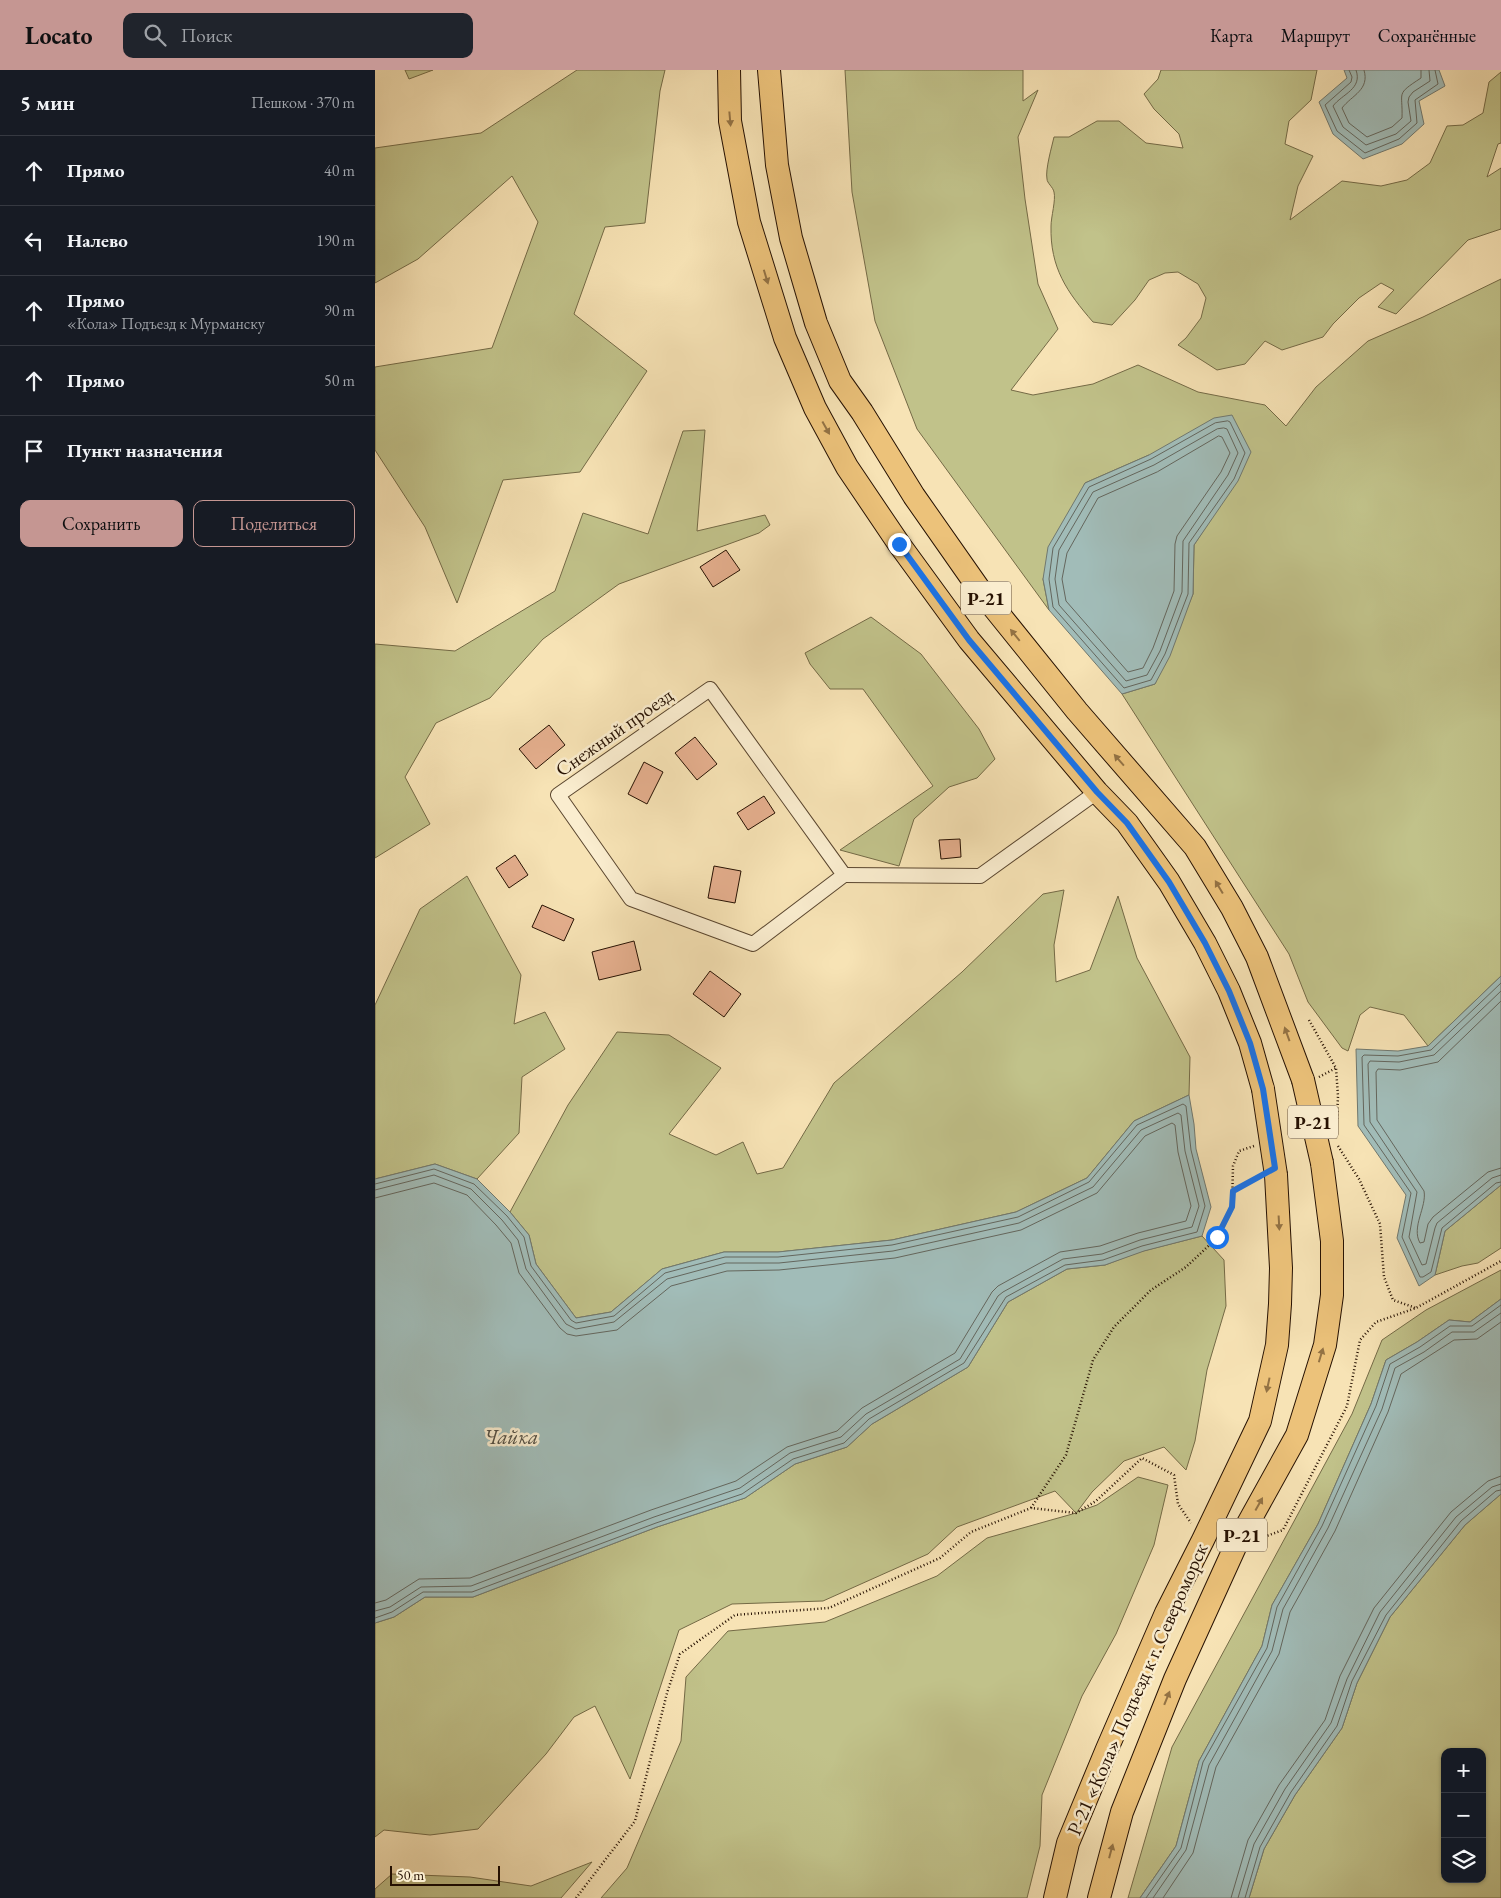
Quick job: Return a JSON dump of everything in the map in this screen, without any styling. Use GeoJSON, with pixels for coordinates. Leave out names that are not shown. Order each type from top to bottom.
{"type":"FeatureCollection","features":[{"type":"Feature","properties":{"kind":"main road","name":"Р-21"},"geometry":{"type":"LineString","coordinates":[[729,70],[730,121],[749,222],[785,338],[815,408],[847,467],[899,544],[969,640],[1097,792]]}},
{"type":"Feature","properties":{"kind":"main road","name":"Р-21 «Кола» Подъезд к г. Североморск"},"geometry":{"type":"LineString","coordinates":[[769,70],[777,164],[791,238],[816,323],[840,381],[914,496],[981,593],[1077,711],[1195,847],[1232,908],[1257,957],[1303,1080],[1322,1163],[1332,1250],[1332,1294],[1325,1345],[1297,1435],[1235,1547],[1175,1679],[1122,1812],[1099,1898]]}},
{"type":"Feature","properties":{"kind":"main road","name":"Р-21 «Кола» Подъезд к г. Североморск"},"geometry":{"type":"LineString","coordinates":[[1055,1898],[1068,1843],[1107,1749],[1167,1613],[1260,1421],[1277,1345],[1281,1268],[1276,1172],[1263,1089],[1250,1043],[1229,991],[1205,943],[1169,882],[1127,823],[1097,792]]}},
{"type":"Feature","properties":{"kind":"street","name":"Снежный проезд"},"geometry":{"type":"LineString","coordinates":[[711,689],[844,875],[753,944],[631,899],[558,795],[711,689]]}},
{"type":"Feature","properties":{"kind":"street"},"geometry":{"type":"LineString","coordinates":[[844,875],[980,876],[1097,792]]}},
{"type":"Feature","properties":{"kind":"path"},"geometry":{"type":"LineString","coordinates":[[1309,1020],[1336,1068],[1338,1096],[1336,1143]]}},
{"type":"Feature","properties":{"kind":"path"},"geometry":{"type":"LineString","coordinates":[[1330,1140],[1336,1143],[1359,1179],[1380,1224],[1384,1277],[1393,1300],[1416,1308]]}},
{"type":"Feature","properties":{"kind":"path"},"geometry":{"type":"LineString","coordinates":[[1031,1508],[1066,1455],[1093,1360],[1114,1327],[1151,1290],[1186,1266],[1217,1237],[1232,1207],[1233,1166],[1239,1151],[1257,1145]]}},
{"type":"Feature","properties":{"kind":"path"},"geometry":{"type":"LineString","coordinates":[[1233,1191],[1276,1172]]}},
{"type":"Feature","properties":{"kind":"path"},"geometry":{"type":"LineString","coordinates":[[1235,1547],[1283,1530],[1347,1406],[1360,1340],[1376,1322],[1416,1308],[1501,1261]]}},
{"type":"Feature","properties":{"kind":"path"},"geometry":{"type":"LineString","coordinates":[[575,1898],[635,1821],[667,1693],[680,1654],[735,1615],[829,1608],[940,1558],[971,1532],[1031,1508],[1076,1513],[1096,1501],[1142,1458],[1173,1475],[1178,1504],[1203,1540]]}},
{"type":"Feature","properties":{"kind":"green space"},"geometry":{"type":"Polygon","coordinates":[[[405,70],[433,70],[409,79],[405,70]]]}},
{"type":"Feature","properties":{"kind":"green space"},"geometry":{"type":"Polygon","coordinates":[[[577,70],[665,70],[660,91],[645,223],[605,227],[574,314],[647,371],[580,472],[503,480],[457,603],[425,527],[375,450],[375,367],[492,348],[538,222],[512,176],[418,259],[375,283],[375,148],[481,133],[577,70]]]}},
{"type":"Feature","properties":{"kind":"green space"},"geometry":{"type":"Polygon","coordinates":[[[845,70],[1023,70],[1023,101],[1038,90],[1018,137],[1038,284],[1058,329],[1011,390],[1033,395],[1093,384],[1138,365],[1198,392],[1265,405],[1286,426],[1316,387],[1368,341],[1501,279],[1501,976],[1428,1046],[1404,1015],[1370,1007],[1360,1015],[1348,1051],[1342,1048],[1308,1002],[1289,954],[1122,694],[1155,684],[1193,594],[1194,545],[1211,519],[1149,455],[1085,483],[1043,579],[1049,610],[917,429],[875,321],[852,192],[845,70]]]}},
{"type":"Feature","properties":{"kind":"green space"},"geometry":{"type":"Polygon","coordinates":[[[1161,70],[1317,70],[1311,100],[1289,121],[1285,144],[1313,156],[1298,186],[1290,220],[1342,181],[1381,186],[1407,180],[1430,163],[1447,126],[1463,125],[1483,113],[1489,82],[1501,72],[1501,143],[1498,144],[1487,177],[1501,168],[1501,229],[1468,240],[1396,314],[1378,307],[1394,290],[1381,283],[1359,298],[1323,337],[1282,350],[1265,341],[1245,364],[1217,370],[1178,345],[1186,338],[1201,318],[1206,298],[1198,284],[1178,272],[1165,273],[1149,280],[1135,300],[1112,325],[1093,322],[1068,290],[1053,254],[1051,226],[1054,195],[1047,181],[1047,175],[1054,137],[1069,137],[1097,121],[1119,121],[1146,143],[1183,148],[1179,134],[1154,109],[1144,94],[1158,79],[1161,70]]]}},
{"type":"Feature","properties":{"kind":"green space"},"geometry":{"type":"Polygon","coordinates":[[[705,430],[697,531],[765,515],[770,525],[759,533],[619,584],[543,639],[490,698],[436,723],[405,777],[430,824],[375,858],[375,644],[455,651],[555,591],[583,513],[648,534],[683,431],[705,430]]]}},
{"type":"Feature","properties":{"kind":"green space"},"geometry":{"type":"Polygon","coordinates":[[[871,617],[921,654],[979,729],[995,759],[977,778],[949,787],[914,819],[899,866],[840,850],[933,786],[863,689],[830,689],[810,664],[805,653],[871,617]]]}},
{"type":"Feature","properties":{"kind":"green space"},"geometry":{"type":"Polygon","coordinates":[[[467,876],[521,975],[514,1024],[545,1012],[565,1049],[522,1077],[519,1133],[477,1179],[435,1164],[375,1179],[375,1005],[420,909],[467,876]]]}},
{"type":"Feature","properties":{"kind":"green space"},"geometry":{"type":"Polygon","coordinates":[[[1064,890],[1054,945],[1056,982],[1090,970],[1118,896],[1137,958],[1190,1057],[1189,1095],[1134,1121],[1087,1178],[1016,1212],[892,1240],[778,1252],[724,1252],[662,1269],[611,1312],[576,1318],[536,1264],[529,1235],[510,1212],[568,1105],[617,1032],[669,1035],[721,1068],[669,1134],[716,1155],[743,1142],[757,1174],[783,1168],[834,1083],[962,972],[1043,894],[1064,890]]]}},
{"type":"Feature","properties":{"kind":"green space"},"geometry":{"type":"Polygon","coordinates":[[[1501,1185],[1501,1248],[1478,1263],[1435,1275],[1445,1231],[1501,1185]]]}},
{"type":"Feature","properties":{"kind":"green space"},"geometry":{"type":"Polygon","coordinates":[[[1202,1236],[1224,1260],[1226,1306],[1207,1370],[1195,1441],[1186,1470],[1164,1447],[1124,1461],[1092,1492],[1077,1512],[1097,1505],[1138,1477],[1168,1485],[1154,1545],[1116,1634],[1082,1696],[1042,1795],[1040,1846],[1027,1898],[601,1898],[627,1868],[681,1741],[686,1677],[728,1631],[825,1622],[937,1576],[987,1538],[1076,1513],[1055,1491],[957,1527],[928,1554],[823,1601],[732,1604],[679,1630],[630,1779],[595,1706],[574,1717],[546,1754],[478,1829],[430,1835],[384,1830],[375,1837],[375,1623],[394,1617],[425,1597],[473,1597],[657,1527],[745,1498],[795,1464],[847,1447],[872,1424],[968,1367],[1008,1302],[1067,1269],[1105,1265],[1139,1252],[1202,1236]]]}},
{"type":"Feature","properties":{"kind":"green space"},"geometry":{"type":"Polygon","coordinates":[[[1501,1270],[1501,1299],[1470,1322],[1449,1320],[1386,1360],[1371,1404],[1318,1524],[1272,1605],[1262,1646],[1199,1761],[1176,1846],[1140,1898],[1128,1898],[1172,1747],[1352,1414],[1382,1340],[1426,1310],[1501,1270]]]}},
{"type":"Feature","properties":{"kind":"green space"},"geometry":{"type":"Polygon","coordinates":[[[1501,1494],[1501,1898],[1249,1898],[1264,1849],[1295,1795],[1342,1728],[1357,1683],[1390,1617],[1465,1525],[1501,1494]]]}},
{"type":"Feature","properties":{"kind":"green space"},"geometry":{"type":"Polygon","coordinates":[[[592,1862],[561,1898],[375,1898],[375,1889],[392,1874],[470,1877],[531,1886],[592,1862]]]}},
{"type":"Feature","properties":{"kind":"water"},"geometry":{"type":"Polygon","coordinates":[[[1344,70],[1439,70],[1445,86],[1419,101],[1424,124],[1402,144],[1363,159],[1333,134],[1319,102],[1347,78],[1344,70]]]}},
{"type":"Feature","properties":{"kind":"water"},"geometry":{"type":"Polygon","coordinates":[[[1232,415],[1251,452],[1238,481],[1194,545],[1193,594],[1170,656],[1155,684],[1122,694],[1049,610],[1043,579],[1048,547],[1085,483],[1149,455],[1214,418],[1232,415]]]}},
{"type":"Feature","properties":{"kind":"water"},"geometry":{"type":"Polygon","coordinates":[[[1501,976],[1501,1185],[1445,1231],[1435,1275],[1419,1286],[1397,1238],[1406,1195],[1358,1126],[1356,1049],[1398,1051],[1428,1046],[1501,976]]]}},
{"type":"Feature","properties":{"kind":"water","name":"Чайка"},"geometry":{"type":"Polygon","coordinates":[[[1189,1095],[1196,1149],[1211,1207],[1202,1236],[1144,1251],[1105,1265],[1067,1269],[1008,1302],[968,1367],[872,1424],[847,1447],[795,1464],[745,1498],[657,1527],[473,1597],[425,1597],[394,1617],[375,1623],[375,1179],[435,1164],[477,1179],[510,1212],[529,1235],[536,1264],[576,1318],[611,1312],[662,1269],[724,1252],[778,1252],[892,1240],[1016,1212],[1087,1178],[1134,1121],[1189,1095]]]}},
{"type":"Feature","properties":{"kind":"water"},"geometry":{"type":"Polygon","coordinates":[[[1501,1299],[1501,1494],[1465,1525],[1390,1617],[1357,1683],[1342,1728],[1295,1795],[1264,1849],[1249,1898],[1140,1898],[1176,1846],[1199,1761],[1262,1646],[1272,1605],[1318,1524],[1371,1404],[1386,1360],[1449,1320],[1470,1322],[1501,1299]]]}},
{"type":"Feature","properties":{"kind":"building"},"geometry":{"type":"Polygon","coordinates":[[[726,550],[740,570],[713,587],[700,567],[726,550]]]}},
{"type":"Feature","properties":{"kind":"building"},"geometry":{"type":"Polygon","coordinates":[[[549,725],[565,745],[536,769],[519,749],[549,725]]]}},
{"type":"Feature","properties":{"kind":"building"},"geometry":{"type":"Polygon","coordinates":[[[695,737],[717,764],[697,780],[675,753],[695,737]]]}},
{"type":"Feature","properties":{"kind":"building"},"geometry":{"type":"Polygon","coordinates":[[[644,762],[663,772],[647,804],[628,794],[644,762]]]}},
{"type":"Feature","properties":{"kind":"building"},"geometry":{"type":"Polygon","coordinates":[[[764,796],[775,813],[748,830],[737,813],[764,796]]]}},
{"type":"Feature","properties":{"kind":"building"},"geometry":{"type":"Polygon","coordinates":[[[960,839],[961,857],[941,859],[939,840],[960,839]]]}},
{"type":"Feature","properties":{"kind":"building"},"geometry":{"type":"Polygon","coordinates":[[[515,855],[528,875],[509,888],[496,868],[515,855]]]}},
{"type":"Feature","properties":{"kind":"building"},"geometry":{"type":"Polygon","coordinates":[[[714,866],[741,871],[735,903],[708,898],[714,866]]]}},
{"type":"Feature","properties":{"kind":"building"},"geometry":{"type":"Polygon","coordinates":[[[542,905],[574,919],[564,941],[532,927],[542,905]]]}},
{"type":"Feature","properties":{"kind":"building"},"geometry":{"type":"Polygon","coordinates":[[[634,941],[641,970],[599,980],[592,952],[634,941]]]}},
{"type":"Feature","properties":{"kind":"building"},"geometry":{"type":"Polygon","coordinates":[[[710,971],[741,994],[724,1017],[693,994],[710,971]]]}},
{"type":"Feature","properties":{"kind":"route"},"geometry":{"type":"LineString","coordinates":[[899,544],[969,640],[1097,792],[1127,823],[1169,882],[1205,943],[1229,991],[1250,1043],[1263,1089],[1275,1168],[1233,1191],[1232,1207],[1217,1237]]}}]}
